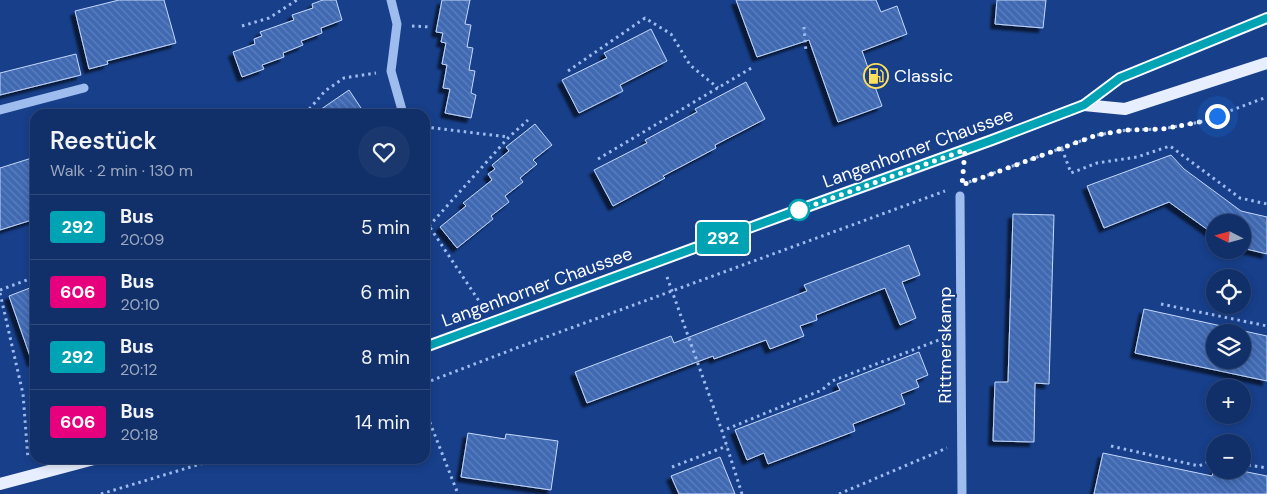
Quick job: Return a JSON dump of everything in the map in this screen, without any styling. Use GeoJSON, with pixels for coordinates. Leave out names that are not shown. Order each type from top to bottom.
{"type":"FeatureCollection","features":[{"type":"Feature","properties":{"kind":"main road","name":"Langenhorner Chaussee"},"geometry":{"type":"LineString","coordinates":[[430,345],[1084,105],[1120,78],[1267,18]]}},
{"type":"Feature","properties":{"kind":"main road","name":"Langenhorner Chaussee"},"geometry":{"type":"LineString","coordinates":[[1084,105],[1125,109],[1267,63]]}},
{"type":"Feature","properties":{"kind":"main road"},"geometry":{"type":"LineString","coordinates":[[0,484],[76,464]]}},
{"type":"Feature","properties":{"kind":"street"},"geometry":{"type":"LineString","coordinates":[[391,0],[397,24],[391,71],[402,109]]}},
{"type":"Feature","properties":{"kind":"street"},"geometry":{"type":"LineString","coordinates":[[0,110],[84,88]]}},
{"type":"Feature","properties":{"kind":"street","name":"Rittmerskamp"},"geometry":{"type":"LineString","coordinates":[[960,196],[962,494]]}},
{"type":"Feature","properties":{"kind":"path"},"geometry":{"type":"LineString","coordinates":[[242,26],[269,18],[297,0]]}},
{"type":"Feature","properties":{"kind":"path"},"geometry":{"type":"LineString","coordinates":[[568,71],[645,18],[671,34],[690,65],[718,88]]}},
{"type":"Feature","properties":{"kind":"path"},"geometry":{"type":"LineString","coordinates":[[804,27],[806,52]]}},
{"type":"Feature","properties":{"kind":"path"},"geometry":{"type":"LineString","coordinates":[[598,159],[753,67]]}},
{"type":"Feature","properties":{"kind":"path"},"geometry":{"type":"LineString","coordinates":[[309,109],[325,91],[344,78],[391,71]]}},
{"type":"Feature","properties":{"kind":"path"},"geometry":{"type":"LineString","coordinates":[[430,381],[1097,135],[1127,130],[1162,129],[1200,122],[1267,97]]}},
{"type":"Feature","properties":{"kind":"path"},"geometry":{"type":"LineString","coordinates":[[430,225],[509,137],[528,120]]}},
{"type":"Feature","properties":{"kind":"path"},"geometry":{"type":"LineString","coordinates":[[430,128],[509,137]]}},
{"type":"Feature","properties":{"kind":"path"},"geometry":{"type":"LineString","coordinates":[[1062,149],[1071,173],[1097,163],[1137,157],[1170,146],[1240,198],[1267,204]]}},
{"type":"Feature","properties":{"kind":"path"},"geometry":{"type":"LineString","coordinates":[[960,196],[962,185]]}},
{"type":"Feature","properties":{"kind":"path"},"geometry":{"type":"LineString","coordinates":[[430,228],[493,322]]}},
{"type":"Feature","properties":{"kind":"path"},"geometry":{"type":"LineString","coordinates":[[661,260],[742,494]]}},
{"type":"Feature","properties":{"kind":"path"},"geometry":{"type":"LineString","coordinates":[[30,279],[0,292],[23,394],[30,477]]}},
{"type":"Feature","properties":{"kind":"path"},"geometry":{"type":"LineString","coordinates":[[1161,304],[1267,326]]}},
{"type":"Feature","properties":{"kind":"path"},"geometry":{"type":"LineString","coordinates":[[722,432],[822,390],[832,380],[961,332]]}},
{"type":"Feature","properties":{"kind":"path"},"geometry":{"type":"LineString","coordinates":[[430,423],[458,494]]}},
{"type":"Feature","properties":{"kind":"path"},"geometry":{"type":"LineString","coordinates":[[839,494],[962,442]]}},
{"type":"Feature","properties":{"kind":"path"},"geometry":{"type":"LineString","coordinates":[[672,468],[726,446]]}},
{"type":"Feature","properties":{"kind":"path"},"geometry":{"type":"LineString","coordinates":[[1111,446],[1199,466],[1206,463]]}},
{"type":"Feature","properties":{"kind":"path"},"geometry":{"type":"LineString","coordinates":[[101,494],[200,464]]}},
{"type":"Feature","properties":{"kind":"path"},"geometry":{"type":"LineString","coordinates":[[1251,465],[1267,468]]}},
{"type":"Feature","properties":{"kind":"building"},"geometry":{"type":"Polygon","coordinates":[[[119,0],[164,0],[176,43],[107,61],[108,64],[89,69],[75,11],[119,0]]]}},
{"type":"Feature","properties":{"kind":"building"},"geometry":{"type":"Polygon","coordinates":[[[323,0],[336,0],[342,20],[321,28],[322,33],[301,41],[303,45],[283,53],[284,57],[262,65],[264,69],[242,77],[233,52],[255,44],[254,39],[262,36],[260,32],[294,20],[292,15],[313,8],[312,4],[323,0]]]}},
{"type":"Feature","properties":{"kind":"building"},"geometry":{"type":"Polygon","coordinates":[[[442,0],[470,0],[465,24],[471,25],[467,47],[473,48],[469,70],[475,71],[471,93],[476,95],[471,118],[445,113],[450,89],[443,88],[447,65],[442,64],[446,43],[441,42],[443,33],[436,32],[442,0]]]}},
{"type":"Feature","properties":{"kind":"building"},"geometry":{"type":"Polygon","coordinates":[[[736,0],[876,0],[881,12],[897,6],[907,34],[862,51],[882,106],[838,122],[809,40],[757,57],[736,0]]]}},
{"type":"Feature","properties":{"kind":"building"},"geometry":{"type":"Polygon","coordinates":[[[997,0],[1046,0],[1043,28],[995,24],[997,0]]]}},
{"type":"Feature","properties":{"kind":"building"},"geometry":{"type":"Polygon","coordinates":[[[651,29],[667,61],[620,85],[623,91],[579,113],[562,80],[607,58],[604,53],[651,29]]]}},
{"type":"Feature","properties":{"kind":"building"},"geometry":{"type":"Polygon","coordinates":[[[76,54],[81,75],[0,95],[0,73],[76,54]]]}},
{"type":"Feature","properties":{"kind":"building"},"geometry":{"type":"Polygon","coordinates":[[[746,82],[765,119],[715,145],[716,148],[663,176],[665,178],[613,206],[594,170],[647,143],[645,140],[697,112],[695,109],[746,82]]]}},
{"type":"Feature","properties":{"kind":"building"},"geometry":{"type":"Polygon","coordinates":[[[349,90],[362,109],[321,109],[349,90]]]}},
{"type":"Feature","properties":{"kind":"building"},"geometry":{"type":"Polygon","coordinates":[[[535,124],[552,145],[533,160],[537,164],[520,178],[523,182],[505,196],[509,202],[491,216],[493,219],[457,248],[440,227],[466,206],[463,203],[492,180],[488,174],[495,169],[492,165],[509,151],[506,147],[535,124]]]}},
{"type":"Feature","properties":{"kind":"building"},"geometry":{"type":"Polygon","coordinates":[[[1171,155],[1184,169],[1241,211],[1267,217],[1267,254],[1251,250],[1251,214],[1206,214],[1206,229],[1169,202],[1104,228],[1087,186],[1171,155]]]}},
{"type":"Feature","properties":{"kind":"building"},"geometry":{"type":"Polygon","coordinates":[[[30,159],[30,221],[0,230],[0,168],[30,159]]]}},
{"type":"Feature","properties":{"kind":"building"},"geometry":{"type":"Polygon","coordinates":[[[1013,214],[1054,215],[1049,384],[1035,383],[1034,442],[993,441],[995,382],[1008,382],[1013,214]]]}},
{"type":"Feature","properties":{"kind":"building"},"geometry":{"type":"Polygon","coordinates":[[[909,245],[920,275],[902,282],[916,318],[900,325],[885,288],[816,315],[817,320],[800,326],[804,336],[770,349],[766,340],[714,359],[713,356],[587,403],[575,372],[671,336],[674,343],[807,291],[804,285],[909,245]]]}},
{"type":"Feature","properties":{"kind":"building"},"geometry":{"type":"Polygon","coordinates":[[[30,288],[30,356],[9,296],[30,288]]]}},
{"type":"Feature","properties":{"kind":"building"},"geometry":{"type":"Polygon","coordinates":[[[1144,309],[1212,324],[1206,324],[1206,368],[1135,353],[1144,309]]]}},
{"type":"Feature","properties":{"kind":"building"},"geometry":{"type":"Polygon","coordinates":[[[1251,332],[1267,336],[1267,381],[1210,369],[1251,369],[1251,332]]]}},
{"type":"Feature","properties":{"kind":"building"},"geometry":{"type":"Polygon","coordinates":[[[919,352],[928,375],[916,380],[919,387],[901,394],[905,404],[853,424],[855,431],[768,464],[764,453],[747,460],[735,430],[840,390],[837,384],[919,352]]]}},
{"type":"Feature","properties":{"kind":"building"},"geometry":{"type":"Polygon","coordinates":[[[468,433],[505,439],[506,434],[558,441],[551,490],[461,477],[468,433]]]}},
{"type":"Feature","properties":{"kind":"building"},"geometry":{"type":"Polygon","coordinates":[[[1103,453],[1206,475],[1206,479],[1251,479],[1251,473],[1267,476],[1267,494],[1094,494],[1103,453]]]}},
{"type":"Feature","properties":{"kind":"building"},"geometry":{"type":"Polygon","coordinates":[[[720,457],[735,494],[679,494],[671,476],[720,457]]]}},
{"type":"Feature","properties":{"kind":"bus line","name":"292"},"geometry":{"type":"LineString","coordinates":[[430,345],[1084,105],[1120,78],[1267,18]]}},
{"type":"Feature","properties":{"kind":"place","name":"Classic"},"geometry":{"type":"Point","coordinates":[876,76]}},
{"type":"Feature","properties":{"kind":"route"},"geometry":{"type":"LineString","coordinates":[[799,210],[965,150],[962,185],[1097,135],[1127,130],[1162,129],[1200,122],[1217,116]]}}]}
